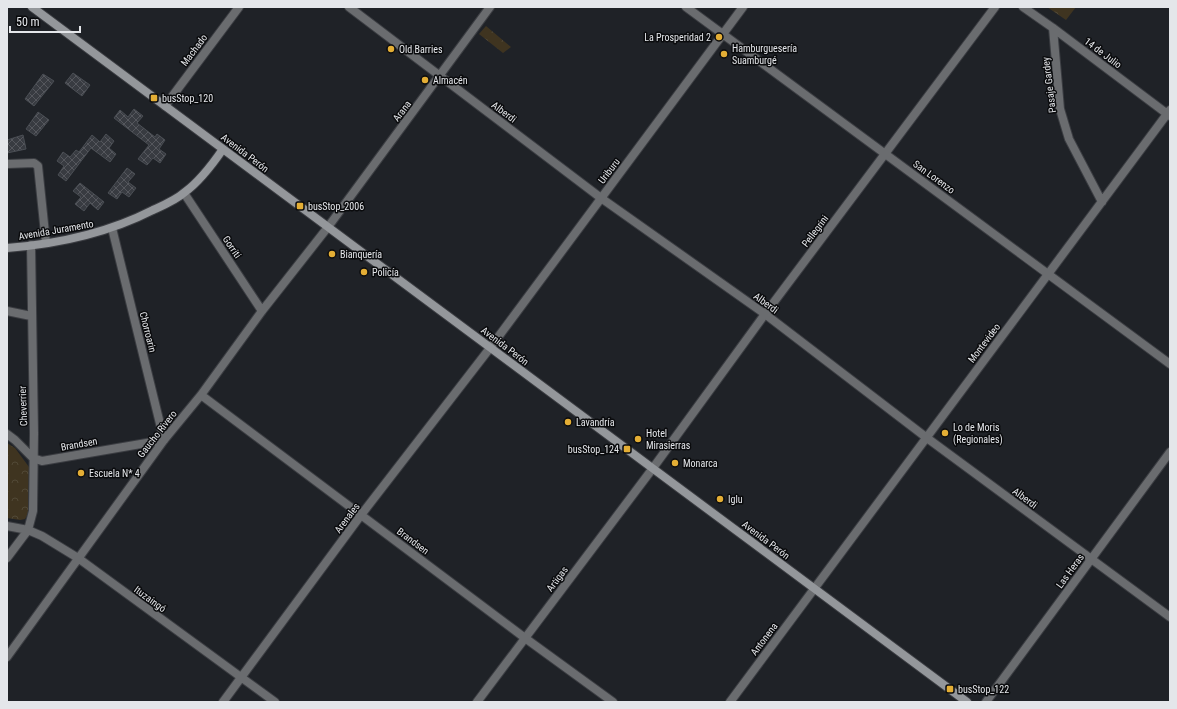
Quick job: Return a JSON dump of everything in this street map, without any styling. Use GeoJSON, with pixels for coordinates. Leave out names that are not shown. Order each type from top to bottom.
{"type":"FeatureCollection","features":[{"type":"Feature","properties":{"kind":"main road","name":"Avenida Perón"},"geometry":{"type":"LineString","coordinates":[[32,7],[967,702]]}},
{"type":"Feature","properties":{"kind":"main road","name":"Avenida Juramento"},"geometry":{"type":"LineString","coordinates":[[7,248],[90,235],[143,216],[184,193],[207,171],[223,149]]}},
{"type":"Feature","properties":{"kind":"street","name":"Machado"},"geometry":{"type":"LineString","coordinates":[[165,106],[239,7]]}},
{"type":"Feature","properties":{"kind":"street","name":"Alberdi"},"geometry":{"type":"LineString","coordinates":[[349,7],[601,198],[765,314],[927,438],[1170,617]]}},
{"type":"Feature","properties":{"kind":"street","name":"Arana"},"geometry":{"type":"LineString","coordinates":[[328,227],[490,7]]}},
{"type":"Feature","properties":{"kind":"street","name":"San Lorenzo"},"geometry":{"type":"LineString","coordinates":[[686,7],[1170,364]]}},
{"type":"Feature","properties":{"kind":"street","name":"Uriburu"},"geometry":{"type":"LineString","coordinates":[[490,348],[743,7]]}},
{"type":"Feature","properties":{"kind":"street","name":"Pellegrini"},"geometry":{"type":"LineString","coordinates":[[653,468],[765,314],[886,154],[994,7]]}},
{"type":"Feature","properties":{"kind":"street","name":"14 de Julio"},"geometry":{"type":"LineString","coordinates":[[1023,7],[1169,113]]}},
{"type":"Feature","properties":{"kind":"street","name":"Pasaje Gardey"},"geometry":{"type":"LineString","coordinates":[[1053,28],[1060,109],[1069,139],[1102,202]]}},
{"type":"Feature","properties":{"kind":"street","name":"Montevideo"},"geometry":{"type":"LineString","coordinates":[[814,588],[1169,113]]}},
{"type":"Feature","properties":{"kind":"street"},"geometry":{"type":"LineString","coordinates":[[7,164],[34,163],[38,166],[46,243]]}},
{"type":"Feature","properties":{"kind":"street","name":"Gorriti"},"geometry":{"type":"LineString","coordinates":[[184,193],[262,311]]}},
{"type":"Feature","properties":{"kind":"street","name":"Gaucho Rivero"},"geometry":{"type":"LineString","coordinates":[[7,657],[11,645],[78,558],[164,440],[201,395],[262,311],[328,227]]}},
{"type":"Feature","properties":{"kind":"street","name":"Chorroarin"},"geometry":{"type":"LineString","coordinates":[[112,228],[164,440]]}},
{"type":"Feature","properties":{"kind":"street","name":"Cheverrier"},"geometry":{"type":"LineString","coordinates":[[7,558],[28,530],[32,511],[34,433],[31,245]]}},
{"type":"Feature","properties":{"kind":"street"},"geometry":{"type":"LineString","coordinates":[[7,311],[31,316]]}},
{"type":"Feature","properties":{"kind":"street","name":"Arenales"},"geometry":{"type":"LineString","coordinates":[[223,702],[361,515],[490,348]]}},
{"type":"Feature","properties":{"kind":"street","name":"Brandsen"},"geometry":{"type":"LineString","coordinates":[[201,395],[525,638],[613,702]]}},
{"type":"Feature","properties":{"kind":"street"},"geometry":{"type":"LineString","coordinates":[[7,434],[33,458]]}},
{"type":"Feature","properties":{"kind":"street","name":"Brandsen"},"geometry":{"type":"LineString","coordinates":[[33,458],[42,461],[164,440]]}},
{"type":"Feature","properties":{"kind":"street","name":"Las Heras"},"geometry":{"type":"LineString","coordinates":[[986,702],[1170,452]]}},
{"type":"Feature","properties":{"kind":"street","name":"Artigas"},"geometry":{"type":"LineString","coordinates":[[477,702],[653,468]]}},
{"type":"Feature","properties":{"kind":"street","name":"Ituzaingó"},"geometry":{"type":"LineString","coordinates":[[7,526],[28,530],[42,536],[78,558],[275,702]]}},
{"type":"Feature","properties":{"kind":"street","name":"Antonena"},"geometry":{"type":"LineString","coordinates":[[730,702],[814,588]]}},
{"type":"Feature","properties":{"kind":"green space"},"geometry":{"type":"Polygon","coordinates":[[[1047,7],[1076,7],[1066,20],[1047,7]]]}},
{"type":"Feature","properties":{"kind":"green space"},"geometry":{"type":"Polygon","coordinates":[[[486,26],[511,47],[503,53],[479,34],[486,26]]]}},
{"type":"Feature","properties":{"kind":"green space"},"geometry":{"type":"Polygon","coordinates":[[[7,443],[15,448],[29,467],[28,514],[25,519],[20,520],[7,518],[7,443]]]}},
{"type":"Feature","properties":{"kind":"building"},"geometry":{"type":"Polygon","coordinates":[[[73,73],[90,85],[82,96],[65,83],[73,73]]]}},
{"type":"Feature","properties":{"kind":"building"},"geometry":{"type":"Polygon","coordinates":[[[43,74],[54,81],[34,106],[25,99],[43,74]]]}},
{"type":"Feature","properties":{"kind":"building"},"geometry":{"type":"Polygon","coordinates":[[[134,109],[143,116],[137,123],[155,137],[157,134],[165,140],[159,149],[166,154],[160,163],[153,158],[147,165],[138,159],[149,145],[114,118],[120,110],[128,117],[134,109]]]}},
{"type":"Feature","properties":{"kind":"building"},"geometry":{"type":"Polygon","coordinates":[[[38,112],[49,120],[36,136],[26,129],[38,112]]]}},
{"type":"Feature","properties":{"kind":"building"},"geometry":{"type":"Polygon","coordinates":[[[106,134],[114,141],[109,148],[116,154],[110,162],[91,148],[66,181],[58,175],[64,166],[57,161],[63,152],[70,157],[76,150],[79,152],[92,135],[100,142],[106,134]]]}},
{"type":"Feature","properties":{"kind":"building"},"geometry":{"type":"Polygon","coordinates":[[[23,135],[26,149],[7,153],[7,140],[23,135]]]}},
{"type":"Feature","properties":{"kind":"building"},"geometry":{"type":"Polygon","coordinates":[[[127,168],[135,174],[128,182],[136,188],[129,197],[122,192],[117,199],[108,193],[127,168]]]}},
{"type":"Feature","properties":{"kind":"building"},"geometry":{"type":"Polygon","coordinates":[[[80,183],[104,202],[98,210],[90,203],[84,211],[75,204],[81,197],[73,191],[80,183]]]}},
{"type":"Feature","properties":{"kind":"place","name":"La Prosperidad 2"},"geometry":{"type":"Point","coordinates":[719,37]}},
{"type":"Feature","properties":{"kind":"place","name":"Old Barries"},"geometry":{"type":"Point","coordinates":[391,49]}},
{"type":"Feature","properties":{"kind":"place","name":"Hamburguesería Suamburgé"},"geometry":{"type":"Point","coordinates":[724,54]}},
{"type":"Feature","properties":{"kind":"place","name":"Almacén"},"geometry":{"type":"Point","coordinates":[425,80]}},
{"type":"Feature","properties":{"kind":"place","name":"busStop_120"},"geometry":{"type":"Point","coordinates":[154,98]}},
{"type":"Feature","properties":{"kind":"place","name":"busStop_2006"},"geometry":{"type":"Point","coordinates":[300,206]}},
{"type":"Feature","properties":{"kind":"place","name":"Bianquería"},"geometry":{"type":"Point","coordinates":[332,254]}},
{"type":"Feature","properties":{"kind":"place","name":"Policía"},"geometry":{"type":"Point","coordinates":[364,272]}},
{"type":"Feature","properties":{"kind":"place","name":"Lavandría"},"geometry":{"type":"Point","coordinates":[568,422]}},
{"type":"Feature","properties":{"kind":"place","name":"Lo de Moris (Regionales)"},"geometry":{"type":"Point","coordinates":[945,433]}},
{"type":"Feature","properties":{"kind":"place","name":"Hotel Mirasierras"},"geometry":{"type":"Point","coordinates":[638,439]}},
{"type":"Feature","properties":{"kind":"place","name":"busStop_124"},"geometry":{"type":"Point","coordinates":[627,449]}},
{"type":"Feature","properties":{"kind":"place","name":"Monarca"},"geometry":{"type":"Point","coordinates":[675,463]}},
{"type":"Feature","properties":{"kind":"place","name":"Escuela N* 4"},"geometry":{"type":"Point","coordinates":[81,473]}},
{"type":"Feature","properties":{"kind":"place","name":"Iglu"},"geometry":{"type":"Point","coordinates":[720,499]}},
{"type":"Feature","properties":{"kind":"place","name":"busStop_122"},"geometry":{"type":"Point","coordinates":[950,689]}}]}
